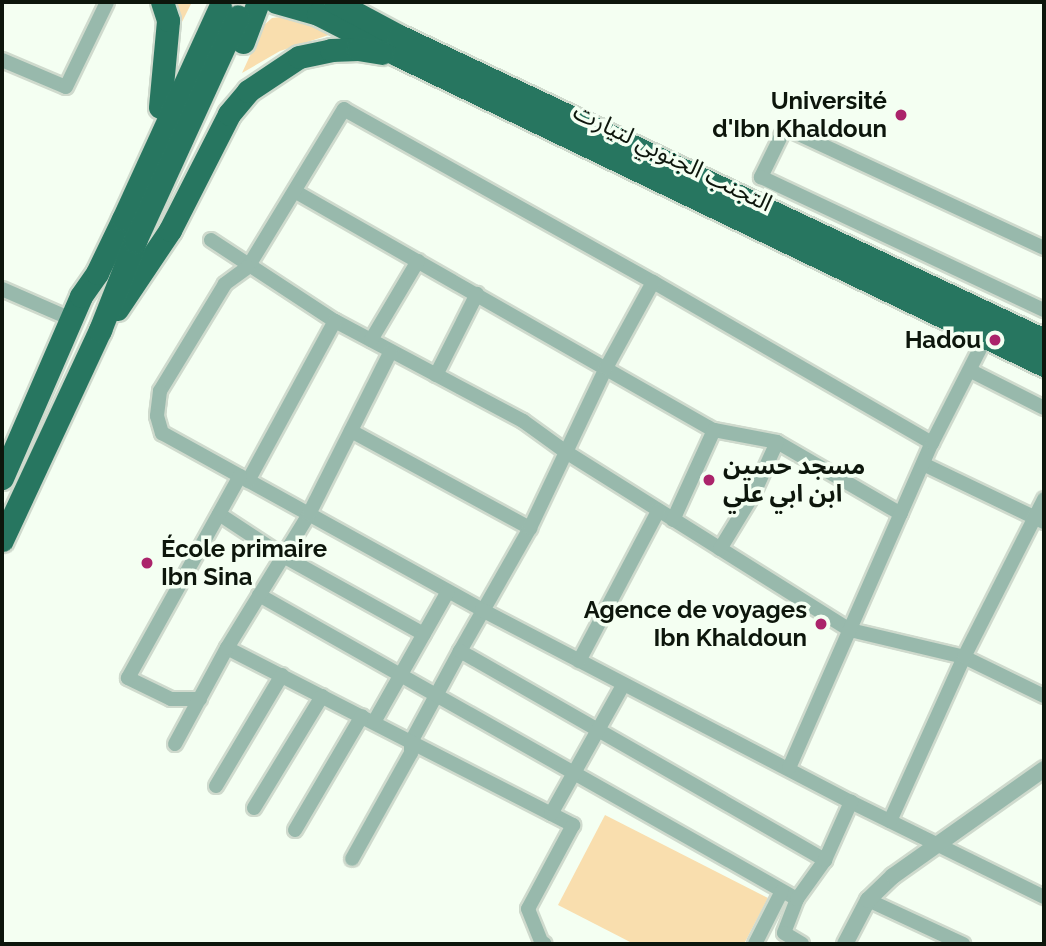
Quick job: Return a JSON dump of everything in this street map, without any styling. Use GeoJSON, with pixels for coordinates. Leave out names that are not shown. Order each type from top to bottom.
{"type":"FeatureCollection","features":[{"type":"Feature","properties":{"kind":"highway"},"geometry":{"type":"LineString","coordinates":[[160,107],[167,29],[162,2]]}},
{"type":"Feature","properties":{"kind":"highway"},"geometry":{"type":"LineString","coordinates":[[2,478],[160,107],[225,7],[258,2]]}},
{"type":"Feature","properties":{"kind":"highway"},"geometry":{"type":"LineString","coordinates":[[100,330],[168,209],[258,2]]}},
{"type":"Feature","properties":{"kind":"highway","name":"التجنب الجنوبي لتيارت"},"geometry":{"type":"LineString","coordinates":[[276,2],[318,14],[398,46],[1044,340]]}},
{"type":"Feature","properties":{"kind":"highway","name":"التجنب الجنوبي لتيارت"},"geometry":{"type":"LineString","coordinates":[[335,2],[398,46],[1044,365]]}},
{"type":"Feature","properties":{"kind":"highway"},"geometry":{"type":"LineString","coordinates":[[100,330],[127,298],[170,230],[229,114],[248,91],[299,57],[331,50],[398,46],[371,2]]}},
{"type":"Feature","properties":{"kind":"highway"},"geometry":{"type":"LineString","coordinates":[[81,296],[123,219],[225,7]]}},
{"type":"Feature","properties":{"kind":"highway"},"geometry":{"type":"LineString","coordinates":[[2,540],[100,330],[225,7]]}},
{"type":"Feature","properties":{"kind":"street"},"geometry":{"type":"LineString","coordinates":[[2,60],[66,88],[107,2]]}},
{"type":"Feature","properties":{"kind":"street"},"geometry":{"type":"LineString","coordinates":[[932,443],[653,282],[344,109],[248,267],[225,284],[160,391],[157,416],[162,433],[482,610],[623,685],[789,768],[851,803],[1044,898]]}},
{"type":"Feature","properties":{"kind":"street"},"geometry":{"type":"LineString","coordinates":[[1044,247],[785,128],[761,177],[1044,310]]}},
{"type":"Feature","properties":{"kind":"street"},"geometry":{"type":"LineString","coordinates":[[296,192],[714,430],[777,442],[901,514]]}},
{"type":"Feature","properties":{"kind":"street"},"geometry":{"type":"LineString","coordinates":[[211,240],[248,267],[335,321],[523,421],[566,452],[850,630],[964,657],[1044,696]]}},
{"type":"Feature","properties":{"kind":"street"},"geometry":{"type":"LineString","coordinates":[[371,340],[418,261]]}},
{"type":"Feature","properties":{"kind":"street"},"geometry":{"type":"LineString","coordinates":[[352,859],[411,753],[411,742],[530,528],[606,368],[653,282]]}},
{"type":"Feature","properties":{"kind":"street"},"geometry":{"type":"LineString","coordinates":[[2,289],[71,319]]}},
{"type":"Feature","properties":{"kind":"street"},"geometry":{"type":"LineString","coordinates":[[436,375],[477,294]]}},
{"type":"Feature","properties":{"kind":"street"},"geometry":{"type":"LineString","coordinates":[[200,699],[171,699],[128,678],[219,514],[244,479],[335,321]]}},
{"type":"Feature","properties":{"kind":"street"},"geometry":{"type":"LineString","coordinates":[[789,768],[932,443],[971,372],[986,337]]}},
{"type":"Feature","properties":{"kind":"street"},"geometry":{"type":"LineString","coordinates":[[176,744],[227,648],[309,514],[391,351]]}},
{"type":"Feature","properties":{"kind":"street"},"geometry":{"type":"LineString","coordinates":[[971,372],[1044,408]]}},
{"type":"Feature","properties":{"kind":"street"},"geometry":{"type":"LineString","coordinates":[[673,520],[714,430]]}},
{"type":"Feature","properties":{"kind":"street"},"geometry":{"type":"LineString","coordinates":[[351,431],[530,528]]}},
{"type":"Feature","properties":{"kind":"street"},"geometry":{"type":"LineString","coordinates":[[720,549],[753,495],[777,442]]}},
{"type":"Feature","properties":{"kind":"street"},"geometry":{"type":"LineString","coordinates":[[923,464],[1039,519]]}},
{"type":"Feature","properties":{"kind":"street"},"geometry":{"type":"LineString","coordinates":[[890,821],[964,657],[1039,519],[1044,499]]}},
{"type":"Feature","properties":{"kind":"street"},"geometry":{"type":"LineString","coordinates":[[579,661],[659,511]]}},
{"type":"Feature","properties":{"kind":"street"},"geometry":{"type":"LineString","coordinates":[[219,514],[283,556],[424,634]]}},
{"type":"Feature","properties":{"kind":"street"},"geometry":{"type":"LineString","coordinates":[[295,830],[368,719],[400,676],[448,591]]}},
{"type":"Feature","properties":{"kind":"street"},"geometry":{"type":"LineString","coordinates":[[259,595],[797,899]]}},
{"type":"Feature","properties":{"kind":"street"},"geometry":{"type":"LineString","coordinates":[[227,648],[573,825],[528,909],[541,942],[545,944]]}},
{"type":"Feature","properties":{"kind":"street"},"geometry":{"type":"LineString","coordinates":[[460,651],[824,860]]}},
{"type":"Feature","properties":{"kind":"street"},"geometry":{"type":"LineString","coordinates":[[216,786],[282,676]]}},
{"type":"Feature","properties":{"kind":"street"},"geometry":{"type":"LineString","coordinates":[[551,814],[623,685]]}},
{"type":"Feature","properties":{"kind":"street"},"geometry":{"type":"LineString","coordinates":[[254,808],[322,696]]}},
{"type":"Feature","properties":{"kind":"street"},"geometry":{"type":"LineString","coordinates":[[845,944],[868,900],[893,876],[1044,769]]}},
{"type":"Feature","properties":{"kind":"street"},"geometry":{"type":"LineString","coordinates":[[802,944],[784,933],[797,899],[824,860],[851,803]]}},
{"type":"Feature","properties":{"kind":"street"},"geometry":{"type":"LineString","coordinates":[[755,944],[782,891]]}},
{"type":"Feature","properties":{"kind":"street"},"geometry":{"type":"LineString","coordinates":[[868,900],[963,944]]}},
{"type":"Feature","properties":{"kind":"shaded area"},"geometry":{"type":"Polygon","coordinates":[[[170,2],[192,2],[174,38],[170,2]]]}},
{"type":"Feature","properties":{"kind":"shaded area"},"geometry":{"type":"Polygon","coordinates":[[[281,17],[335,33],[280,51],[242,73],[264,25],[272,18],[281,17]]]}},
{"type":"Feature","properties":{"kind":"shaded area"},"geometry":{"type":"Polygon","coordinates":[[[605,815],[768,898],[744,944],[634,944],[558,905],[605,815]]]}},
{"type":"Feature","properties":{"kind":"place","name":"Université d'Ibn Khaldoun"},"geometry":{"type":"Point","coordinates":[901,115]}},
{"type":"Feature","properties":{"kind":"place","name":"Hadou"},"geometry":{"type":"Point","coordinates":[995,340]}},
{"type":"Feature","properties":{"kind":"place","name":"مسجد حسين ابن ابي علي"},"geometry":{"type":"Point","coordinates":[709,480]}},
{"type":"Feature","properties":{"kind":"place","name":"École primaire Ibn Sina"},"geometry":{"type":"Point","coordinates":[147,563]}},
{"type":"Feature","properties":{"kind":"place","name":"Agence de voyages Ibn Khaldoun"},"geometry":{"type":"Point","coordinates":[821,624]}}]}
